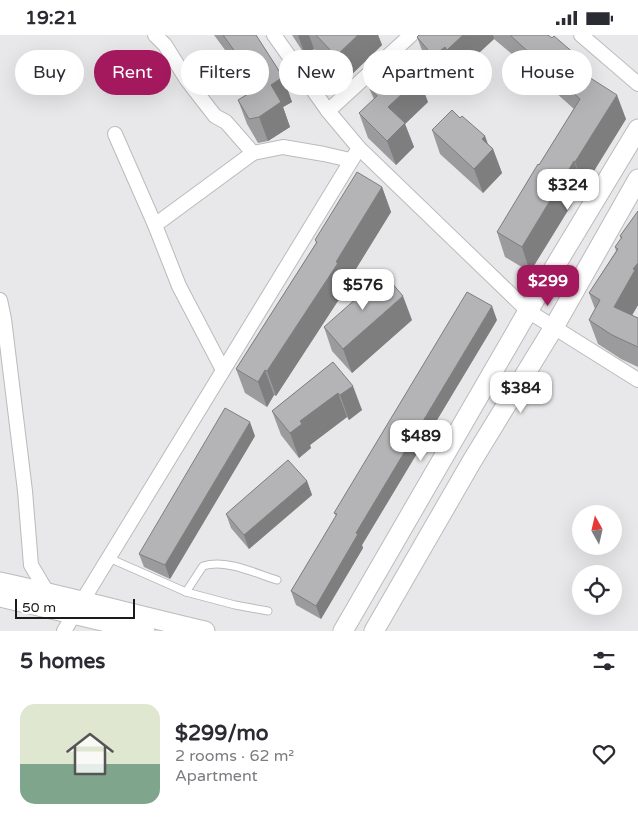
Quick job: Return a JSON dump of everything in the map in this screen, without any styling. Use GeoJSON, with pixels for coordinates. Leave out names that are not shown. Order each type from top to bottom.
{"type":"FeatureCollection","features":[{"type":"Feature","properties":{"kind":"main road"},"geometry":{"type":"LineString","coordinates":[[342,631],[528,311],[638,129]]}},
{"type":"Feature","properties":{"kind":"main road"},"geometry":{"type":"LineString","coordinates":[[374,631],[472,461],[554,327],[638,179]]}},
{"type":"Feature","properties":{"kind":"main road"},"geometry":{"type":"LineString","coordinates":[[0,582],[47,592],[73,615],[142,616],[206,631]]}},
{"type":"Feature","properties":{"kind":"main road"},"geometry":{"type":"LineString","coordinates":[[0,597],[145,631]]}},
{"type":"Feature","properties":{"kind":"street"},"geometry":{"type":"LineString","coordinates":[[155,35],[165,45],[187,80],[215,116],[226,122],[253,153]]}},
{"type":"Feature","properties":{"kind":"street"},"geometry":{"type":"LineString","coordinates":[[274,35],[328,111],[359,148],[528,311],[638,380]]}},
{"type":"Feature","properties":{"kind":"street"},"geometry":{"type":"LineString","coordinates":[[328,111],[411,35]]}},
{"type":"Feature","properties":{"kind":"street"},"geometry":{"type":"LineString","coordinates":[[581,35],[638,84]]}},
{"type":"Feature","properties":{"kind":"street"},"geometry":{"type":"LineString","coordinates":[[115,134],[156,225],[179,286],[223,369]]}},
{"type":"Feature","properties":{"kind":"street"},"geometry":{"type":"LineString","coordinates":[[156,225],[253,153],[283,147],[324,154],[350,161]]}},
{"type":"Feature","properties":{"kind":"street"},"geometry":{"type":"LineString","coordinates":[[73,615],[359,148]]}},
{"type":"Feature","properties":{"kind":"street"},"geometry":{"type":"LineString","coordinates":[[0,300],[25,491],[31,565],[47,592]]}},
{"type":"Feature","properties":{"kind":"lane"},"geometry":{"type":"LineString","coordinates":[[109,558],[186,593],[268,611]]}},
{"type":"Feature","properties":{"kind":"lane"},"geometry":{"type":"LineString","coordinates":[[186,593],[203,566],[214,563],[239,567],[277,580]]}},
{"type":"Feature","properties":{"kind":"building"},"geometry":{"type":"Polygon","coordinates":[[[223,35],[256,35],[266,50],[234,50],[223,35]]]}},
{"type":"Feature","properties":{"kind":"building"},"geometry":{"type":"Polygon","coordinates":[[[316,35],[358,35],[342,50],[330,50],[316,35]]]}},
{"type":"Feature","properties":{"kind":"building"},"geometry":{"type":"Polygon","coordinates":[[[419,35],[463,35],[447,50],[445,47],[441,50],[428,50],[417,37],[419,35]]]}},
{"type":"Feature","properties":{"kind":"building"},"geometry":{"type":"Polygon","coordinates":[[[510,35],[548,35],[552,38],[554,36],[570,50],[526,50],[510,35]]]}},
{"type":"Feature","properties":{"kind":"building"},"geometry":{"type":"Polygon","coordinates":[[[269,55],[279,71],[279,80],[271,85],[281,102],[259,117],[249,119],[238,100],[246,95],[269,95],[269,55]]]}},
{"type":"Feature","properties":{"kind":"building"},"geometry":{"type":"Polygon","coordinates":[[[592,79],[617,95],[522,247],[497,232],[580,99],[576,95],[592,95],[592,79]]]}},
{"type":"Feature","properties":{"kind":"building"},"geometry":{"type":"Polygon","coordinates":[[[401,95],[388,107],[405,123],[387,141],[359,113],[377,96],[401,95]]]}},
{"type":"Feature","properties":{"kind":"building"},"geometry":{"type":"Polygon","coordinates":[[[452,110],[485,136],[482,139],[493,149],[474,169],[432,130],[452,110]]]}},
{"type":"Feature","properties":{"kind":"building"},"geometry":{"type":"Polygon","coordinates":[[[357,172],[382,187],[336,262],[338,263],[258,382],[236,369],[317,242],[315,240],[357,172]]]}},
{"type":"Feature","properties":{"kind":"building"},"geometry":{"type":"Polygon","coordinates":[[[638,211],[638,263],[633,269],[635,270],[614,307],[638,318],[638,347],[612,335],[589,320],[600,300],[589,293],[618,249],[615,247],[622,237],[620,236],[638,211]]]}},
{"type":"Feature","properties":{"kind":"building"},"geometry":{"type":"Polygon","coordinates":[[[384,274],[403,296],[343,349],[324,327],[384,274]]]}},
{"type":"Feature","properties":{"kind":"building"},"geometry":{"type":"Polygon","coordinates":[[[467,292],[492,306],[356,533],[358,534],[316,606],[291,591],[337,514],[334,513],[467,292]]]}},
{"type":"Feature","properties":{"kind":"building"},"geometry":{"type":"Polygon","coordinates":[[[333,362],[353,386],[340,395],[338,393],[300,421],[302,424],[290,433],[272,411],[333,362]]]}},
{"type":"Feature","properties":{"kind":"building"},"geometry":{"type":"Polygon","coordinates":[[[225,408],[250,422],[165,565],[139,554],[225,408]]]}},
{"type":"Feature","properties":{"kind":"building"},"geometry":{"type":"Polygon","coordinates":[[[288,460],[307,481],[244,535],[226,514],[288,460]]]}}]}
